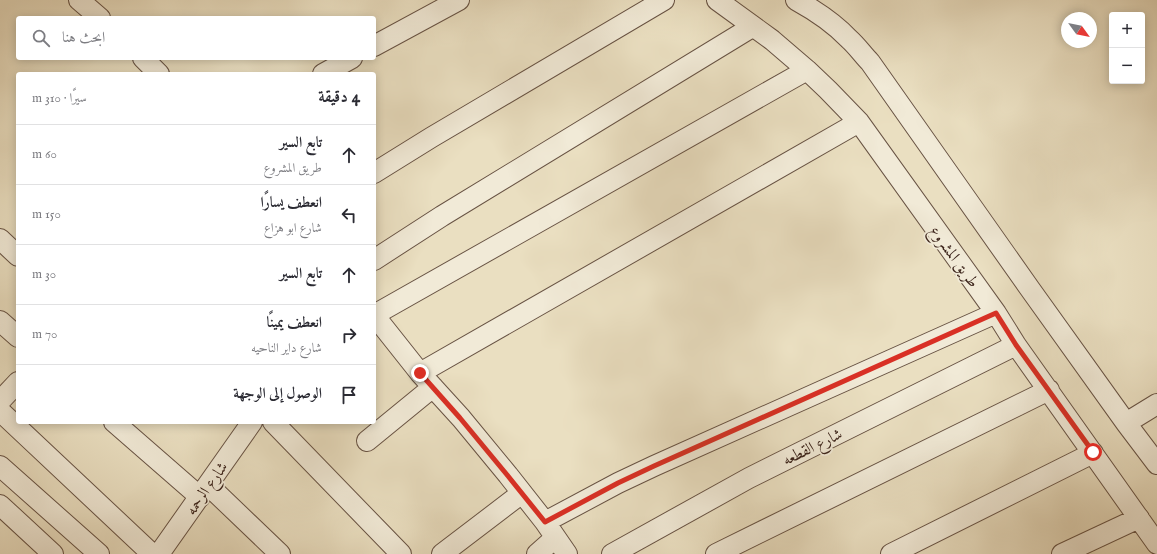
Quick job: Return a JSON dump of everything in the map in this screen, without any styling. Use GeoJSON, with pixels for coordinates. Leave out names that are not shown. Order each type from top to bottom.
{"type":"FeatureCollection","features":[{"type":"Feature","properties":{"kind":"street"},"geometry":{"type":"LineString","coordinates":[[79,0],[98,16]]}},
{"type":"Feature","properties":{"kind":"street"},"geometry":{"type":"LineString","coordinates":[[376,45],[459,0]]}},
{"type":"Feature","properties":{"kind":"street"},"geometry":{"type":"LineString","coordinates":[[376,172],[664,0]]}},
{"type":"Feature","properties":{"kind":"street","name":"طريق المشروع"},"geometry":{"type":"LineString","coordinates":[[717,0],[752,27],[772,40],[828,90],[859,122],[996,313],[1016,345],[1157,544]]}},
{"type":"Feature","properties":{"kind":"street"},"geometry":{"type":"LineString","coordinates":[[796,0],[813,9],[828,20],[849,39],[870,62],[1126,423],[1157,464]]}},
{"type":"Feature","properties":{"kind":"street"},"geometry":{"type":"LineString","coordinates":[[376,259],[442,216],[752,27]]}},
{"type":"Feature","properties":{"kind":"street"},"geometry":{"type":"LineString","coordinates":[[145,60],[157,72]]}},
{"type":"Feature","properties":{"kind":"street"},"geometry":{"type":"LineString","coordinates":[[327,72],[348,60]]}},
{"type":"Feature","properties":{"kind":"street"},"geometry":{"type":"LineString","coordinates":[[376,314],[806,70]]}},
{"type":"Feature","properties":{"kind":"street"},"geometry":{"type":"LineString","coordinates":[[367,441],[426,380],[859,122]]}},
{"type":"Feature","properties":{"kind":"street"},"geometry":{"type":"LineString","coordinates":[[537,554],[550,530],[618,483],[996,313]]}},
{"type":"Feature","properties":{"kind":"street"},"geometry":{"type":"LineString","coordinates":[[376,318],[426,380],[483,445],[567,554]]}},
{"type":"Feature","properties":{"kind":"street"},"geometry":{"type":"LineString","coordinates":[[0,321],[16,335]]}},
{"type":"Feature","properties":{"kind":"street","name":"شارع القطعه"},"geometry":{"type":"LineString","coordinates":[[612,554],[749,478],[1016,345]]}},
{"type":"Feature","properties":{"kind":"street"},"geometry":{"type":"LineString","coordinates":[[0,401],[16,384]]}},
{"type":"Feature","properties":{"kind":"street"},"geometry":{"type":"LineString","coordinates":[[716,554],[1049,390]]}},
{"type":"Feature","properties":{"kind":"street"},"geometry":{"type":"LineString","coordinates":[[1126,423],[1157,404]]}},
{"type":"Feature","properties":{"kind":"street"},"geometry":{"type":"LineString","coordinates":[[0,411],[165,551]]}},
{"type":"Feature","properties":{"kind":"street"},"geometry":{"type":"LineString","coordinates":[[120,424],[134,429],[204,491],[280,554]]}},
{"type":"Feature","properties":{"kind":"street"},"geometry":{"type":"LineString","coordinates":[[276,424],[401,554]]}},
{"type":"Feature","properties":{"kind":"street","name":"شارع الرحمه"},"geometry":{"type":"LineString","coordinates":[[165,551],[244,426]]}},
{"type":"Feature","properties":{"kind":"street"},"geometry":{"type":"LineString","coordinates":[[890,554],[1093,452]]}},
{"type":"Feature","properties":{"kind":"street"},"geometry":{"type":"LineString","coordinates":[[0,466],[99,554]]}},
{"type":"Feature","properties":{"kind":"street"},"geometry":{"type":"LineString","coordinates":[[442,554],[522,494]]}},
{"type":"Feature","properties":{"kind":"street"},"geometry":{"type":"LineString","coordinates":[[0,505],[53,554]]}},
{"type":"Feature","properties":{"kind":"street"},"geometry":{"type":"LineString","coordinates":[[1062,554],[1139,518]]}},
{"type":"Feature","properties":{"kind":"route"},"geometry":{"type":"LineString","coordinates":[[420,373],[460,418],[545,522],[618,483],[654,466],[996,313],[1016,345],[1093,452]]}}]}
